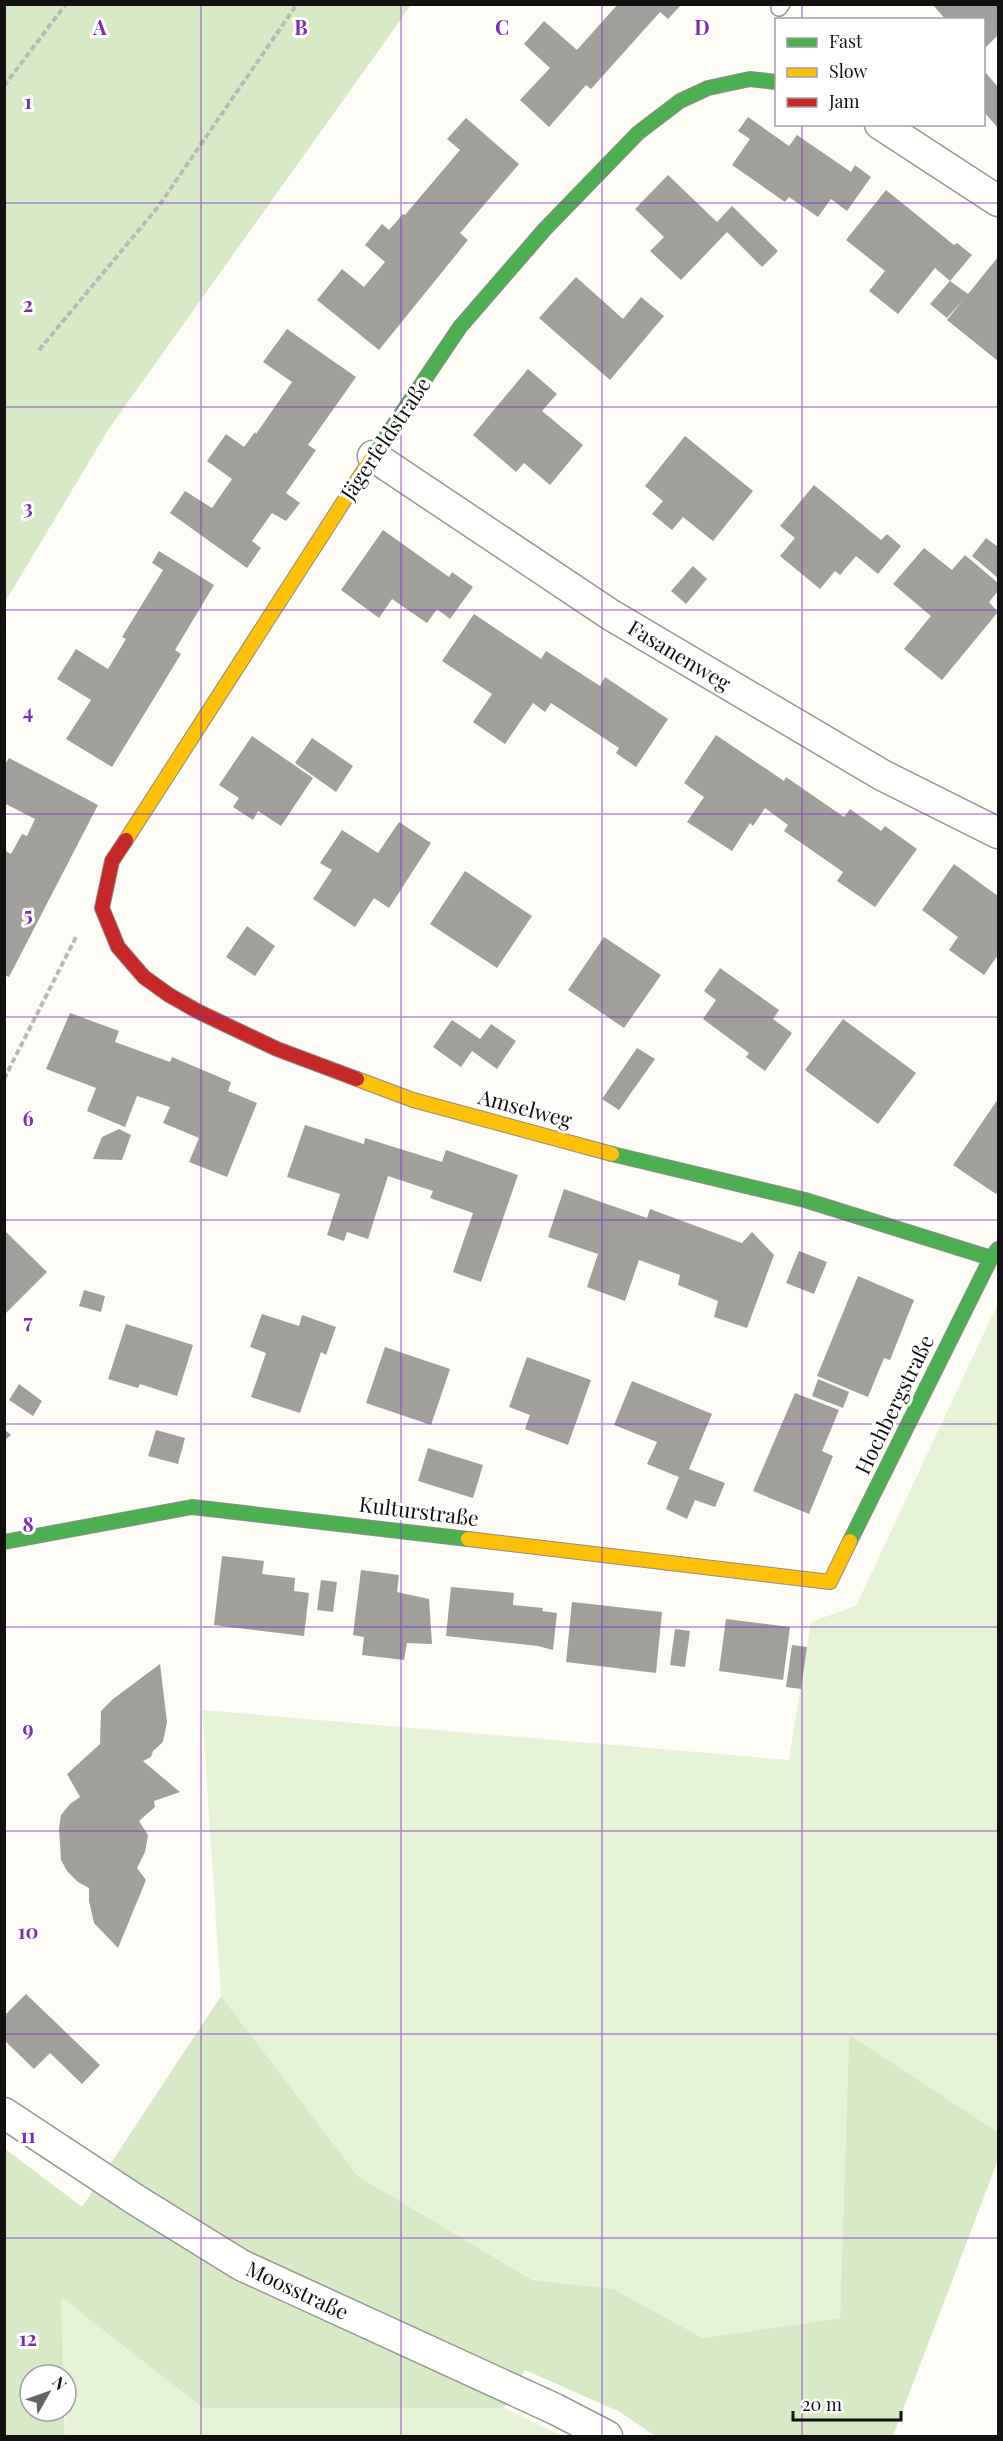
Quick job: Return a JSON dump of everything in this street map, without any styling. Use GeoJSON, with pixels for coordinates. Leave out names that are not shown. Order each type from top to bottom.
{"type":"FeatureCollection","features":[{"type":"Feature","properties":{"kind":"street","name":"Jägerfeldstraße"},"geometry":{"type":"LineString","coordinates":[[102,908],[112,861],[227,687],[373,456],[460,327],[545,229],[638,133],[680,101],[708,88],[750,79],[775,82]]}},
{"type":"Feature","properties":{"kind":"street"},"geometry":{"type":"LineString","coordinates":[[883,126],[999,201]]}},
{"type":"Feature","properties":{"kind":"street","name":"Fasanenweg"},"geometry":{"type":"LineString","coordinates":[[373,456],[610,615],[882,776],[999,833]]}},
{"type":"Feature","properties":{"kind":"street","name":"Amselweg"},"geometry":{"type":"LineString","coordinates":[[102,908],[118,947],[144,976],[168,995],[277,1049],[413,1100],[591,1149],[805,1200],[995,1254]]}},
{"type":"Feature","properties":{"kind":"street","name":"Hochbergstraße"},"geometry":{"type":"LineString","coordinates":[[830,1582],[995,1254]]}},
{"type":"Feature","properties":{"kind":"street","name":"Kulturstraße"},"geometry":{"type":"LineString","coordinates":[[4,1542],[192,1507],[830,1582]]}},
{"type":"Feature","properties":{"kind":"street","name":"Moosstraße"},"geometry":{"type":"LineString","coordinates":[[4,2113],[136,2200],[241,2265],[555,2409],[607,2436]]}},
{"type":"Feature","properties":{"kind":"path"},"geometry":{"type":"LineString","coordinates":[[4,86],[66,4]]}},
{"type":"Feature","properties":{"kind":"path"},"geometry":{"type":"LineString","coordinates":[[39,350],[158,207],[297,4]]}},
{"type":"Feature","properties":{"kind":"path"},"geometry":{"type":"LineString","coordinates":[[4,1079],[81,927],[102,908]]}},
{"type":"Feature","properties":{"kind":"green space"},"geometry":{"type":"Polygon","coordinates":[[[5,4],[411,5],[108,430],[5,602],[5,4]]]}},
{"type":"Feature","properties":{"kind":"green space"},"geometry":{"type":"Polygon","coordinates":[[[998,1303],[998,2132],[849,2036],[840,2318],[703,2338],[613,2289],[534,2280],[358,2176],[221,1996],[202,1710],[789,1760],[811,1622],[856,1606],[998,1303]]]}},
{"type":"Feature","properties":{"kind":"green space"},"geometry":{"type":"Polygon","coordinates":[[[221,1996],[358,2176],[533,2280],[613,2289],[703,2338],[840,2318],[849,2035],[998,2132],[998,2160],[893,2436],[655,2436],[620,2412],[525,2370],[504,2408],[203,2408],[61,2297],[63,2363],[18,2363],[18,2423],[64,2423],[65,2436],[5,2436],[4,2148],[82,2207],[221,1996]]]}},
{"type":"Feature","properties":{"kind":"green space"},"geometry":{"type":"Polygon","coordinates":[[[60,2296],[203,2408],[504,2408],[562,2436],[65,2436],[65,2423],[78,2423],[78,2363],[63,2363],[60,2296]]]}},
{"type":"Feature","properties":{"kind":"building"},"geometry":{"type":"Polygon","coordinates":[[[618,4],[682,4],[668,19],[660,12],[591,89],[586,85],[549,127],[520,100],[550,68],[524,44],[544,21],[577,50],[618,4]]]}},
{"type":"Feature","properties":{"kind":"building"},"geometry":{"type":"Polygon","coordinates":[[[932,4],[998,4],[998,35],[985,48],[985,18],[944,18],[932,4]]]}},
{"type":"Feature","properties":{"kind":"building"},"geometry":{"type":"Polygon","coordinates":[[[985,72],[998,87],[998,128],[985,113],[985,72]]]}},
{"type":"Feature","properties":{"kind":"building"},"geometry":{"type":"Polygon","coordinates":[[[748,117],[789,146],[797,135],[851,172],[855,165],[871,177],[847,211],[831,199],[818,217],[789,197],[785,202],[732,165],[750,139],[738,131],[748,117]]]}},
{"type":"Feature","properties":{"kind":"building"},"geometry":{"type":"Polygon","coordinates":[[[466,118],[519,164],[460,233],[468,240],[379,350],[317,300],[342,269],[364,287],[385,262],[365,245],[382,224],[389,230],[403,214],[405,215],[460,150],[447,139],[466,118]]]}},
{"type":"Feature","properties":{"kind":"building"},"geometry":{"type":"Polygon","coordinates":[[[668,175],[717,222],[732,206],[778,251],[762,267],[727,232],[681,280],[650,251],[664,237],[635,209],[668,175]]]}},
{"type":"Feature","properties":{"kind":"building"},"geometry":{"type":"Polygon","coordinates":[[[886,190],[954,245],[957,243],[972,255],[950,281],[935,268],[898,314],[869,291],[885,271],[846,240],[886,190]]]}},
{"type":"Feature","properties":{"kind":"building"},"geometry":{"type":"Polygon","coordinates":[[[998,257],[998,361],[947,320],[963,300],[947,318],[930,304],[950,281],[968,294],[998,257]]]}},
{"type":"Feature","properties":{"kind":"building"},"geometry":{"type":"Polygon","coordinates":[[[576,277],[623,319],[641,297],[664,316],[610,380],[539,318],[576,277]]]}},
{"type":"Feature","properties":{"kind":"building"},"geometry":{"type":"Polygon","coordinates":[[[287,329],[356,377],[308,445],[316,450],[286,493],[300,503],[286,521],[272,513],[252,541],[261,548],[247,568],[170,513],[185,491],[212,508],[232,479],[207,461],[226,434],[244,447],[255,432],[256,434],[292,382],[263,362],[287,329]]]}},
{"type":"Feature","properties":{"kind":"building"},"geometry":{"type":"Polygon","coordinates":[[[528,369],[557,394],[542,411],[583,445],[550,485],[524,463],[516,472],[473,435],[528,369]]]}},
{"type":"Feature","properties":{"kind":"building"},"geometry":{"type":"Polygon","coordinates":[[[685,436],[753,491],[713,541],[683,517],[672,530],[652,514],[663,501],[645,486],[685,436]]]}},
{"type":"Feature","properties":{"kind":"building"},"geometry":{"type":"Polygon","coordinates":[[[814,485],[881,540],[887,534],[901,546],[878,574],[856,556],[840,575],[835,571],[820,589],[780,556],[795,538],[780,526],[814,485]]]}},
{"type":"Feature","properties":{"kind":"building"},"geometry":{"type":"Polygon","coordinates":[[[383,530],[449,577],[452,572],[473,587],[450,619],[437,609],[427,623],[392,599],[379,618],[341,590],[383,530]]]}},
{"type":"Feature","properties":{"kind":"building"},"geometry":{"type":"Polygon","coordinates":[[[986,538],[998,547],[998,578],[972,556],[986,538]]]}},
{"type":"Feature","properties":{"kind":"building"},"geometry":{"type":"Polygon","coordinates":[[[924,548],[952,570],[965,555],[998,583],[998,591],[989,602],[998,612],[942,680],[904,649],[931,616],[893,584],[924,548]]]}},
{"type":"Feature","properties":{"kind":"building"},"geometry":{"type":"Polygon","coordinates":[[[159,551],[214,585],[175,650],[181,654],[112,767],[66,739],[91,700],[57,679],[76,649],[108,669],[126,639],[122,637],[163,570],[152,563],[159,551]]]}},
{"type":"Feature","properties":{"kind":"building"},"geometry":{"type":"Polygon","coordinates":[[[693,566],[707,579],[686,604],[671,591],[693,566]]]}},
{"type":"Feature","properties":{"kind":"building"},"geometry":{"type":"Polygon","coordinates":[[[474,614],[541,659],[546,651],[600,686],[605,677],[668,719],[636,767],[616,753],[619,748],[551,703],[545,712],[533,703],[505,744],[473,722],[492,694],[442,661],[474,614]]]}},
{"type":"Feature","properties":{"kind":"building"},"geometry":{"type":"Polygon","coordinates":[[[716,735],[784,781],[786,777],[844,817],[850,809],[881,831],[885,826],[917,849],[875,907],[837,881],[843,872],[784,831],[788,825],[765,808],[753,826],[750,823],[732,851],[687,822],[704,797],[684,783],[716,735]]]}},
{"type":"Feature","properties":{"kind":"building"},"geometry":{"type":"Polygon","coordinates":[[[252,736],[313,778],[281,826],[258,811],[253,820],[233,807],[239,798],[219,785],[252,736]]]}},
{"type":"Feature","properties":{"kind":"building"},"geometry":{"type":"Polygon","coordinates":[[[312,738],[353,766],[336,792],[295,763],[312,738]]]}},
{"type":"Feature","properties":{"kind":"building"},"geometry":{"type":"Polygon","coordinates":[[[9,758],[98,805],[9,977],[4,975],[4,850],[11,854],[22,834],[27,836],[35,819],[4,803],[4,766],[9,758]]]}},
{"type":"Feature","properties":{"kind":"building"},"geometry":{"type":"Polygon","coordinates":[[[399,822],[431,843],[389,908],[374,898],[355,927],[313,899],[332,870],[320,863],[342,830],[378,853],[399,822]]]}},
{"type":"Feature","properties":{"kind":"building"},"geometry":{"type":"Polygon","coordinates":[[[954,864],[998,896],[998,955],[984,975],[949,950],[958,937],[922,910],[954,864]]]}},
{"type":"Feature","properties":{"kind":"building"},"geometry":{"type":"Polygon","coordinates":[[[465,871],[532,916],[497,968],[430,924],[465,871]]]}},
{"type":"Feature","properties":{"kind":"building"},"geometry":{"type":"Polygon","coordinates":[[[247,926],[275,946],[255,976],[226,957],[247,926]]]}},
{"type":"Feature","properties":{"kind":"building"},"geometry":{"type":"Polygon","coordinates":[[[604,937],[661,975],[624,1028],[568,990],[604,937]]]}},
{"type":"Feature","properties":{"kind":"building"},"geometry":{"type":"Polygon","coordinates":[[[720,968],[779,1010],[773,1019],[792,1033],[765,1071],[746,1057],[749,1053],[703,1019],[716,1000],[704,991],[720,968]]]}},
{"type":"Feature","properties":{"kind":"building"},"geometry":{"type":"Polygon","coordinates":[[[70,1013],[119,1031],[115,1042],[170,1062],[172,1057],[231,1082],[228,1091],[257,1103],[227,1177],[189,1162],[199,1138],[163,1123],[170,1107],[137,1096],[125,1127],[87,1111],[96,1088],[46,1069],[70,1013]]]}},
{"type":"Feature","properties":{"kind":"building"},"geometry":{"type":"Polygon","coordinates":[[[843,1019],[916,1073],[878,1124],[805,1070],[843,1019]]]}},
{"type":"Feature","properties":{"kind":"building"},"geometry":{"type":"Polygon","coordinates":[[[452,1020],[480,1039],[491,1024],[516,1041],[497,1069],[472,1051],[461,1067],[433,1047],[452,1020]]]}},
{"type":"Feature","properties":{"kind":"building"},"geometry":{"type":"Polygon","coordinates":[[[637,1048],[655,1059],[619,1110],[602,1099],[637,1048]]]}},
{"type":"Feature","properties":{"kind":"building"},"geometry":{"type":"Polygon","coordinates":[[[998,1099],[998,1191],[996,1194],[953,1165],[998,1099]]]}},
{"type":"Feature","properties":{"kind":"building"},"geometry":{"type":"Polygon","coordinates":[[[305,1125],[364,1144],[365,1138],[442,1162],[446,1150],[518,1175],[481,1282],[453,1272],[473,1213],[430,1198],[433,1191],[388,1176],[368,1239],[347,1232],[344,1241],[327,1235],[340,1194],[287,1177],[305,1125]]]}},
{"type":"Feature","properties":{"kind":"building"},"geometry":{"type":"Polygon","coordinates":[[[119,1129],[131,1135],[122,1160],[93,1159],[102,1137],[119,1129]]]}},
{"type":"Feature","properties":{"kind":"building"},"geometry":{"type":"Polygon","coordinates":[[[564,1189],[647,1218],[650,1209],[742,1243],[752,1232],[774,1255],[747,1328],[714,1317],[718,1301],[678,1285],[680,1275],[639,1260],[625,1301],[587,1287],[598,1254],[548,1237],[564,1189]]]}},
{"type":"Feature","properties":{"kind":"building"},"geometry":{"type":"Polygon","coordinates":[[[4,1230],[47,1272],[4,1315],[4,1230]]]}},
{"type":"Feature","properties":{"kind":"building"},"geometry":{"type":"Polygon","coordinates":[[[799,1251],[827,1262],[814,1294],[786,1283],[799,1251]]]}},
{"type":"Feature","properties":{"kind":"building"},"geometry":{"type":"Polygon","coordinates":[[[858,1276],[914,1300],[890,1360],[884,1358],[868,1397],[817,1376],[858,1276]]]}},
{"type":"Feature","properties":{"kind":"building"},"geometry":{"type":"Polygon","coordinates":[[[84,1290],[105,1296],[101,1312],[79,1306],[84,1290]]]}},
{"type":"Feature","properties":{"kind":"building"},"geometry":{"type":"Polygon","coordinates":[[[262,1314],[299,1326],[302,1315],[336,1327],[326,1355],[321,1352],[300,1413],[251,1397],[266,1353],[250,1347],[262,1314]]]}},
{"type":"Feature","properties":{"kind":"building"},"geometry":{"type":"Polygon","coordinates":[[[126,1324],[193,1345],[177,1396],[140,1384],[138,1388],[108,1379],[126,1324]]]}},
{"type":"Feature","properties":{"kind":"building"},"geometry":{"type":"Polygon","coordinates":[[[385,1347],[450,1369],[431,1425],[366,1403],[385,1347]]]}},
{"type":"Feature","properties":{"kind":"building"},"geometry":{"type":"Polygon","coordinates":[[[527,1357],[591,1380],[568,1445],[525,1429],[530,1415],[509,1407],[527,1357]]]}},
{"type":"Feature","properties":{"kind":"building"},"geometry":{"type":"Polygon","coordinates":[[[818,1379],[849,1392],[843,1408],[812,1396],[818,1379]]]}},
{"type":"Feature","properties":{"kind":"building"},"geometry":{"type":"Polygon","coordinates":[[[632,1381],[712,1414],[689,1469],[725,1483],[715,1507],[695,1500],[687,1519],[666,1509],[679,1477],[647,1464],[657,1442],[614,1425],[632,1381]]]}},
{"type":"Feature","properties":{"kind":"building"},"geometry":{"type":"Polygon","coordinates":[[[19,1384],[42,1401],[33,1416],[9,1400],[19,1384]]]}},
{"type":"Feature","properties":{"kind":"building"},"geometry":{"type":"Polygon","coordinates":[[[795,1393],[839,1410],[822,1451],[833,1456],[809,1514],[753,1491],[795,1393]]]}},
{"type":"Feature","properties":{"kind":"building"},"geometry":{"type":"Polygon","coordinates":[[[4,1429],[11,1435],[4,1441],[4,1429]]]}},
{"type":"Feature","properties":{"kind":"building"},"geometry":{"type":"Polygon","coordinates":[[[156,1430],[185,1438],[178,1464],[148,1456],[156,1430]]]}},
{"type":"Feature","properties":{"kind":"building"},"geometry":{"type":"Polygon","coordinates":[[[428,1448],[483,1465],[473,1498],[418,1481],[428,1448]]]}},
{"type":"Feature","properties":{"kind":"building"},"geometry":{"type":"Polygon","coordinates":[[[222,1556],[264,1561],[262,1574],[295,1578],[294,1591],[309,1593],[304,1636],[214,1625],[222,1556]]]}},
{"type":"Feature","properties":{"kind":"building"},"geometry":{"type":"Polygon","coordinates":[[[361,1570],[399,1575],[397,1592],[429,1599],[432,1644],[407,1643],[404,1660],[362,1655],[364,1637],[353,1635],[361,1570]]]}},
{"type":"Feature","properties":{"kind":"building"},"geometry":{"type":"Polygon","coordinates":[[[321,1580],[337,1582],[333,1612],[317,1610],[321,1580]]]}},
{"type":"Feature","properties":{"kind":"building"},"geometry":{"type":"Polygon","coordinates":[[[451,1587],[514,1593],[513,1605],[543,1608],[542,1611],[557,1613],[553,1650],[538,1646],[446,1636],[451,1587]]]}},
{"type":"Feature","properties":{"kind":"building"},"geometry":{"type":"Polygon","coordinates":[[[572,1602],[662,1612],[656,1673],[566,1662],[572,1602]]]}},
{"type":"Feature","properties":{"kind":"building"},"geometry":{"type":"Polygon","coordinates":[[[726,1619],[790,1627],[783,1680],[719,1671],[726,1619]]]}},
{"type":"Feature","properties":{"kind":"building"},"geometry":{"type":"Polygon","coordinates":[[[675,1629],[690,1631],[685,1667],[670,1665],[675,1629]]]}},
{"type":"Feature","properties":{"kind":"building"},"geometry":{"type":"Polygon","coordinates":[[[792,1645],[807,1647],[801,1689],[786,1687],[792,1645]]]}},
{"type":"Feature","properties":{"kind":"building"},"geometry":{"type":"Polygon","coordinates":[[[160,1664],[167,1722],[163,1742],[153,1751],[151,1757],[143,1761],[180,1792],[154,1801],[155,1807],[139,1821],[148,1835],[145,1852],[137,1868],[146,1880],[118,1948],[94,1923],[89,1901],[89,1888],[78,1882],[67,1871],[61,1860],[59,1828],[61,1815],[80,1797],[67,1774],[100,1744],[101,1711],[113,1699],[160,1664]]]}},
{"type":"Feature","properties":{"kind":"building"},"geometry":{"type":"Polygon","coordinates":[[[26,1994],[100,2065],[82,2084],[50,2053],[34,2069],[4,2040],[4,2016],[26,1994]]]}},
{"type":"Feature","properties":{"kind":"traffic: fast"},"geometry":{"type":"LineString","coordinates":[[373,456],[460,327],[545,229],[638,133],[680,101],[708,88],[750,79],[775,82]]}},
{"type":"Feature","properties":{"kind":"traffic: fast"},"geometry":{"type":"LineString","coordinates":[[612,1154],[805,1200],[991,1258]]}},
{"type":"Feature","properties":{"kind":"traffic: fast"},"geometry":{"type":"LineString","coordinates":[[850,1541],[991,1258],[998,1249]]}},
{"type":"Feature","properties":{"kind":"traffic: fast"},"geometry":{"type":"LineString","coordinates":[[4,1542],[192,1507],[468,1539]]}},
{"type":"Feature","properties":{"kind":"traffic: slow"},"geometry":{"type":"LineString","coordinates":[[126,840],[373,456]]}},
{"type":"Feature","properties":{"kind":"traffic: slow"},"geometry":{"type":"LineString","coordinates":[[357,1079],[413,1100],[612,1154]]}},
{"type":"Feature","properties":{"kind":"traffic: slow"},"geometry":{"type":"LineString","coordinates":[[468,1539],[830,1582],[850,1541]]}},
{"type":"Feature","properties":{"kind":"traffic: jam"},"geometry":{"type":"LineString","coordinates":[[126,840],[112,861],[102,908],[118,947],[144,977],[199,1012],[277,1049],[357,1079]]}}]}
